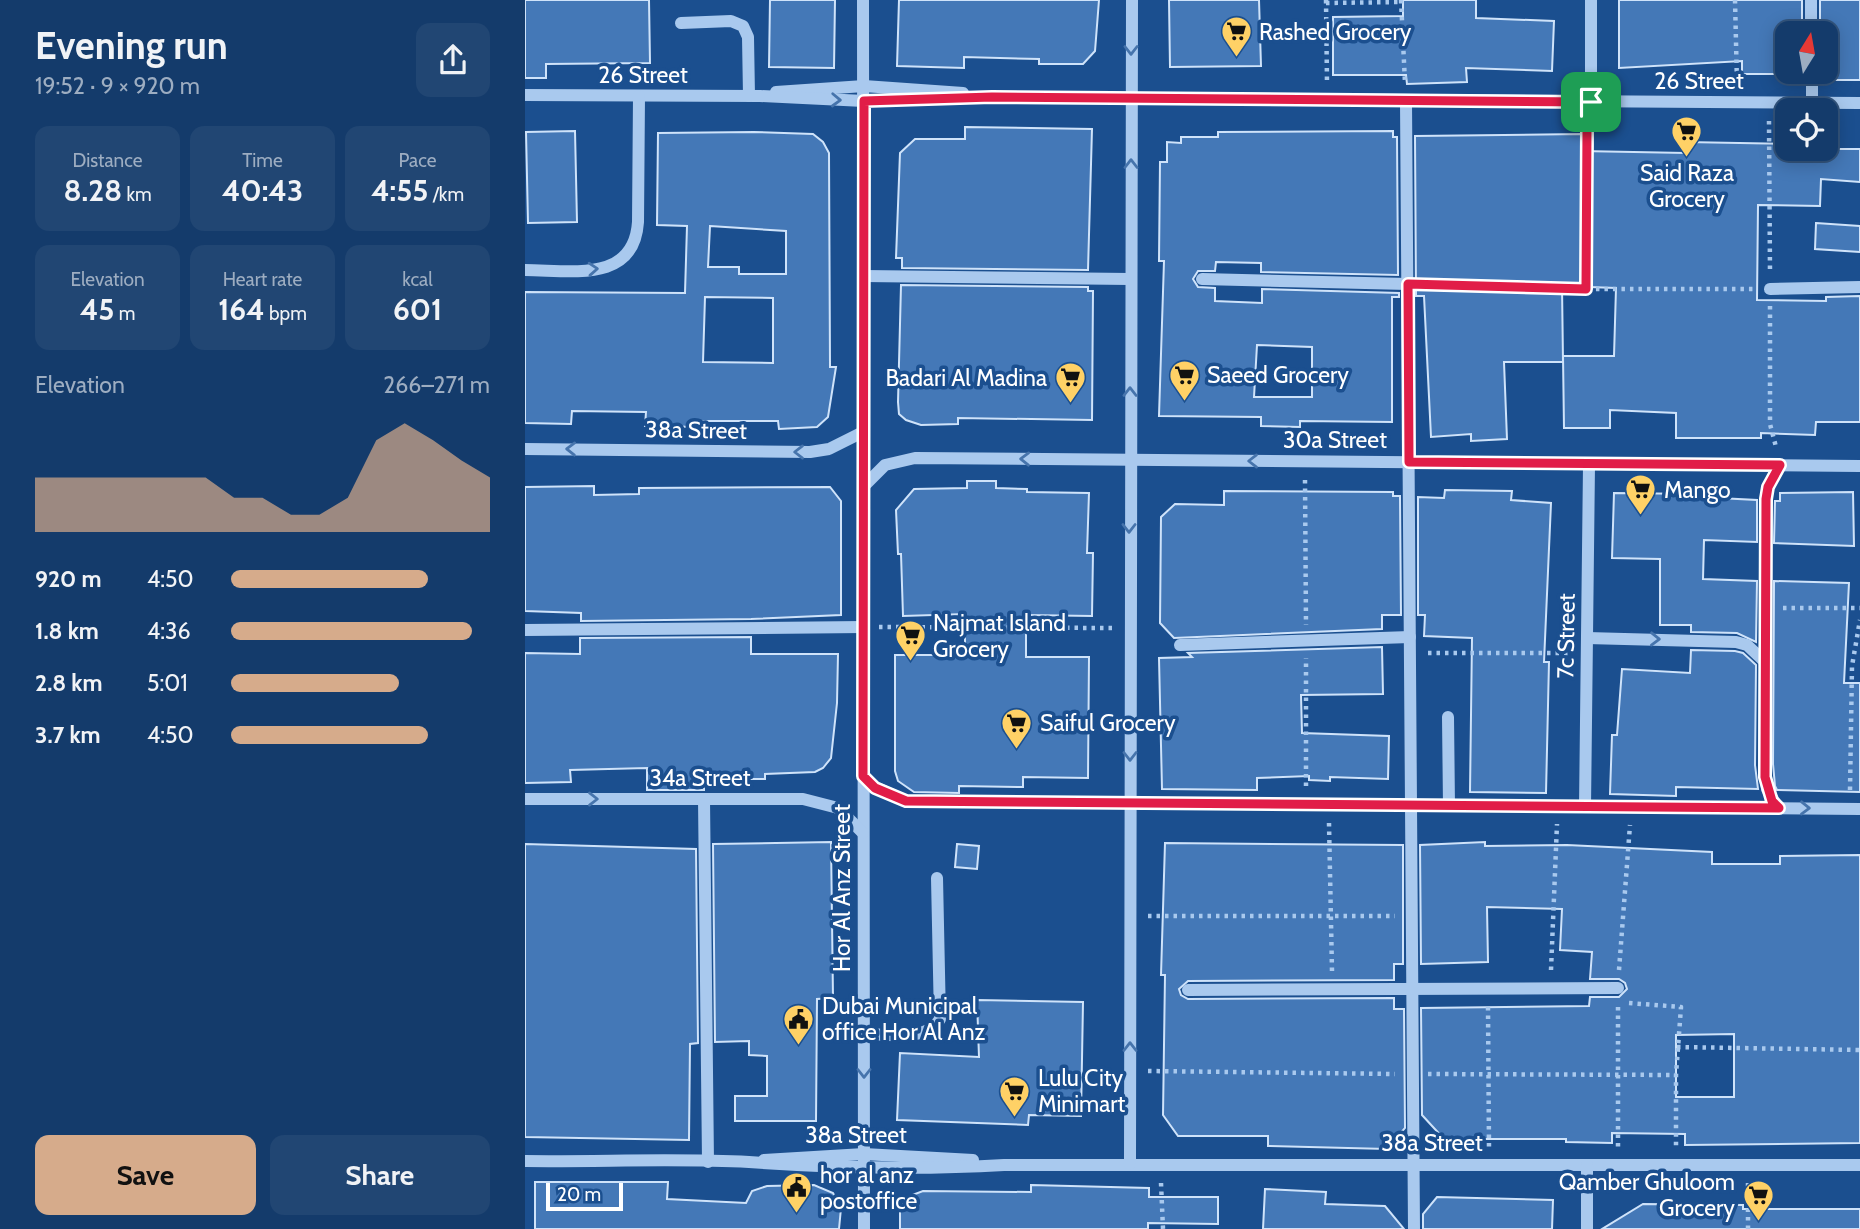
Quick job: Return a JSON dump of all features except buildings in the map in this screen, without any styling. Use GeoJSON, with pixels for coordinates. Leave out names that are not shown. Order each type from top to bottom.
{"type":"FeatureCollection","features":[{"type":"Feature","properties":{"kind":"street","name":"Hor Al Anz Street"},"geometry":{"type":"LineString","coordinates":[[863,0],[864,1229]]}},
{"type":"Feature","properties":{"kind":"street"},"geometry":{"type":"LineString","coordinates":[[1130,1164],[1129,460],[1132,0]]}},
{"type":"Feature","properties":{"kind":"street"},"geometry":{"type":"LineString","coordinates":[[1591,0],[1591,102]]}},
{"type":"Feature","properties":{"kind":"street"},"geometry":{"type":"LineString","coordinates":[[1811,0],[1811,21]]}},
{"type":"Feature","properties":{"kind":"street"},"geometry":{"type":"LineString","coordinates":[[681,23],[731,22],[743,26],[748,37],[755,96]]}},
{"type":"Feature","properties":{"kind":"street","name":"26 Street"},"geometry":{"type":"LineString","coordinates":[[755,96],[789,90],[864,86],[926,88],[992,97]]}},
{"type":"Feature","properties":{"kind":"street","name":"26 Street"},"geometry":{"type":"LineString","coordinates":[[525,95],[755,96],[864,101],[992,97],[1775,102]]}},
{"type":"Feature","properties":{"kind":"street"},"geometry":{"type":"LineString","coordinates":[[525,270],[608,268],[631,250],[637,237],[638,222],[639,96]]}},
{"type":"Feature","properties":{"kind":"street"},"geometry":{"type":"LineString","coordinates":[[1406,100],[1413,1229]]}},
{"type":"Feature","properties":{"kind":"street","name":"26 Street"},"geometry":{"type":"LineString","coordinates":[[1838,103],[1860,103]]}},
{"type":"Feature","properties":{"kind":"street"},"geometry":{"type":"LineString","coordinates":[[863,276],[1130,279]]}},
{"type":"Feature","properties":{"kind":"street"},"geometry":{"type":"LineString","coordinates":[[1202,279],[1408,284]]}},
{"type":"Feature","properties":{"kind":"street"},"geometry":{"type":"LineString","coordinates":[[1770,289],[1860,287]]}},
{"type":"Feature","properties":{"kind":"street","name":"38a Street"},"geometry":{"type":"LineString","coordinates":[[525,449],[810,452],[829,449],[863,432]]}},
{"type":"Feature","properties":{"kind":"street","name":"30a Street"},"geometry":{"type":"LineString","coordinates":[[863,488],[885,465],[915,457],[1860,466]]}},
{"type":"Feature","properties":{"kind":"street","name":"7c Street"},"geometry":{"type":"LineString","coordinates":[[1585,807],[1589,465]]}},
{"type":"Feature","properties":{"kind":"street"},"geometry":{"type":"LineString","coordinates":[[1779,808],[1772,801],[1765,777],[1764,608],[1766,499],[1768,487],[1780,465]]}},
{"type":"Feature","properties":{"kind":"street"},"geometry":{"type":"LineString","coordinates":[[525,630],[864,627]]}},
{"type":"Feature","properties":{"kind":"street"},"geometry":{"type":"LineString","coordinates":[[1180,645],[1410,637]]}},
{"type":"Feature","properties":{"kind":"street"},"geometry":{"type":"LineString","coordinates":[[1587,638],[1736,642],[1747,645],[1764,661]]}},
{"type":"Feature","properties":{"kind":"street"},"geometry":{"type":"LineString","coordinates":[[1448,717],[1449,806]]}},
{"type":"Feature","properties":{"kind":"street"},"geometry":{"type":"LineString","coordinates":[[863,776],[875,788],[906,801],[1855,809]]}},
{"type":"Feature","properties":{"kind":"street","name":"34a Street"},"geometry":{"type":"LineString","coordinates":[[525,799],[821,801],[838,808],[863,833]]}},
{"type":"Feature","properties":{"kind":"street"},"geometry":{"type":"LineString","coordinates":[[704,799],[708,1162]]}},
{"type":"Feature","properties":{"kind":"street"},"geometry":{"type":"LineString","coordinates":[[864,1034],[921,1033],[936,1026],[940,1018],[937,878]]}},
{"type":"Feature","properties":{"kind":"street"},"geometry":{"type":"LineString","coordinates":[[1188,990],[1618,988]]}},
{"type":"Feature","properties":{"kind":"street","name":"38a Street"},"geometry":{"type":"LineString","coordinates":[[525,1161],[750,1163],[786,1156],[864,1161],[939,1157],[1004,1164],[1860,1165]]}},
{"type":"Feature","properties":{"kind":"street"},"geometry":{"type":"LineString","coordinates":[[1587,1165],[1587,1229]]}},
{"type":"Feature","properties":{"kind":"path"},"geometry":{"type":"LineString","coordinates":[[1735,0],[1738,102]]}},
{"type":"Feature","properties":{"kind":"path"},"geometry":{"type":"LineString","coordinates":[[1328,100],[1326,2],[1401,1],[1406,100]]}},
{"type":"Feature","properties":{"kind":"path"},"geometry":{"type":"LineString","coordinates":[[1586,289],[1587,129],[1591,102]]}},
{"type":"Feature","properties":{"kind":"path"},"geometry":{"type":"LineString","coordinates":[[1408,284],[1586,289],[1770,289]]}},
{"type":"Feature","properties":{"kind":"path"},"geometry":{"type":"LineString","coordinates":[[1764,608],[1860,608]]}},
{"type":"Feature","properties":{"kind":"path"},"geometry":{"type":"LineString","coordinates":[[1855,809],[1852,666],[1860,620]]}},
{"type":"Feature","properties":{"kind":"path"},"geometry":{"type":"LineString","coordinates":[[864,627],[1129,629]]}},
{"type":"Feature","properties":{"kind":"path"},"geometry":{"type":"LineString","coordinates":[[1410,653],[1587,653]]}},
{"type":"Feature","properties":{"kind":"path"},"geometry":{"type":"LineString","coordinates":[[1329,804],[1332,989]]}},
{"type":"Feature","properties":{"kind":"path"},"geometry":{"type":"LineString","coordinates":[[1550,988],[1557,806]]}},
{"type":"Feature","properties":{"kind":"path"},"geometry":{"type":"LineString","coordinates":[[1130,916],[1412,916]]}},
{"type":"Feature","properties":{"kind":"path"},"geometry":{"type":"LineString","coordinates":[[1488,988],[1489,1164]]}},
{"type":"Feature","properties":{"kind":"path"},"geometry":{"type":"LineString","coordinates":[[1618,1003],[1681,1007],[1677,1047],[1676,1164]]}},
{"type":"Feature","properties":{"kind":"path"},"geometry":{"type":"LineString","coordinates":[[1677,1047],[1860,1050]]}},
{"type":"Feature","properties":{"kind":"path"},"geometry":{"type":"LineString","coordinates":[[1160,1164],[1163,1229]]}},
{"type":"Feature","properties":{"kind":"path"},"geometry":{"type":"LineString","coordinates":[[1748,1164],[1748,1229]]}},
{"type":"Feature","properties":{"kind":"place","name":"Rashed Grocery"},"geometry":{"type":"Point","coordinates":[1236,59]}},
{"type":"Feature","properties":{"kind":"place","name":"Said Raza Grocery"},"geometry":{"type":"Point","coordinates":[1687,159]}},
{"type":"Feature","properties":{"kind":"place","name":"Saeed Grocery"},"geometry":{"type":"Point","coordinates":[1184,402]}},
{"type":"Feature","properties":{"kind":"place","name":"Badari Al Madina"},"geometry":{"type":"Point","coordinates":[1070,405]}},
{"type":"Feature","properties":{"kind":"place","name":"Mango"},"geometry":{"type":"Point","coordinates":[1641,517]}},
{"type":"Feature","properties":{"kind":"place","name":"Najmat Island Grocery"},"geometry":{"type":"Point","coordinates":[910,663]}},
{"type":"Feature","properties":{"kind":"place","name":"Saiful Grocery"},"geometry":{"type":"Point","coordinates":[1017,750]}},
{"type":"Feature","properties":{"kind":"place","name":"Dubai Municipal office Hor Al Anz"},"geometry":{"type":"Point","coordinates":[799,1046]}},
{"type":"Feature","properties":{"kind":"place","name":"Lulu City Minimart"},"geometry":{"type":"Point","coordinates":[1015,1118]}},
{"type":"Feature","properties":{"kind":"place","name":"hor al anz postoffice"},"geometry":{"type":"Point","coordinates":[797,1215]}},
{"type":"Feature","properties":{"kind":"place","name":"Qamber Ghuloom Grocery"},"geometry":{"type":"Point","coordinates":[1758,1222]}},
{"type":"Feature","properties":{"kind":"route"},"geometry":{"type":"LineString","coordinates":[[992,97],[1591,102],[1587,129],[1586,289],[1408,284],[1409,462],[1780,465],[1768,487],[1766,499],[1764,608],[1764,765],[1767,789],[1772,801],[1779,808],[906,801],[875,788],[863,776],[864,101],[992,97]]}}]}
